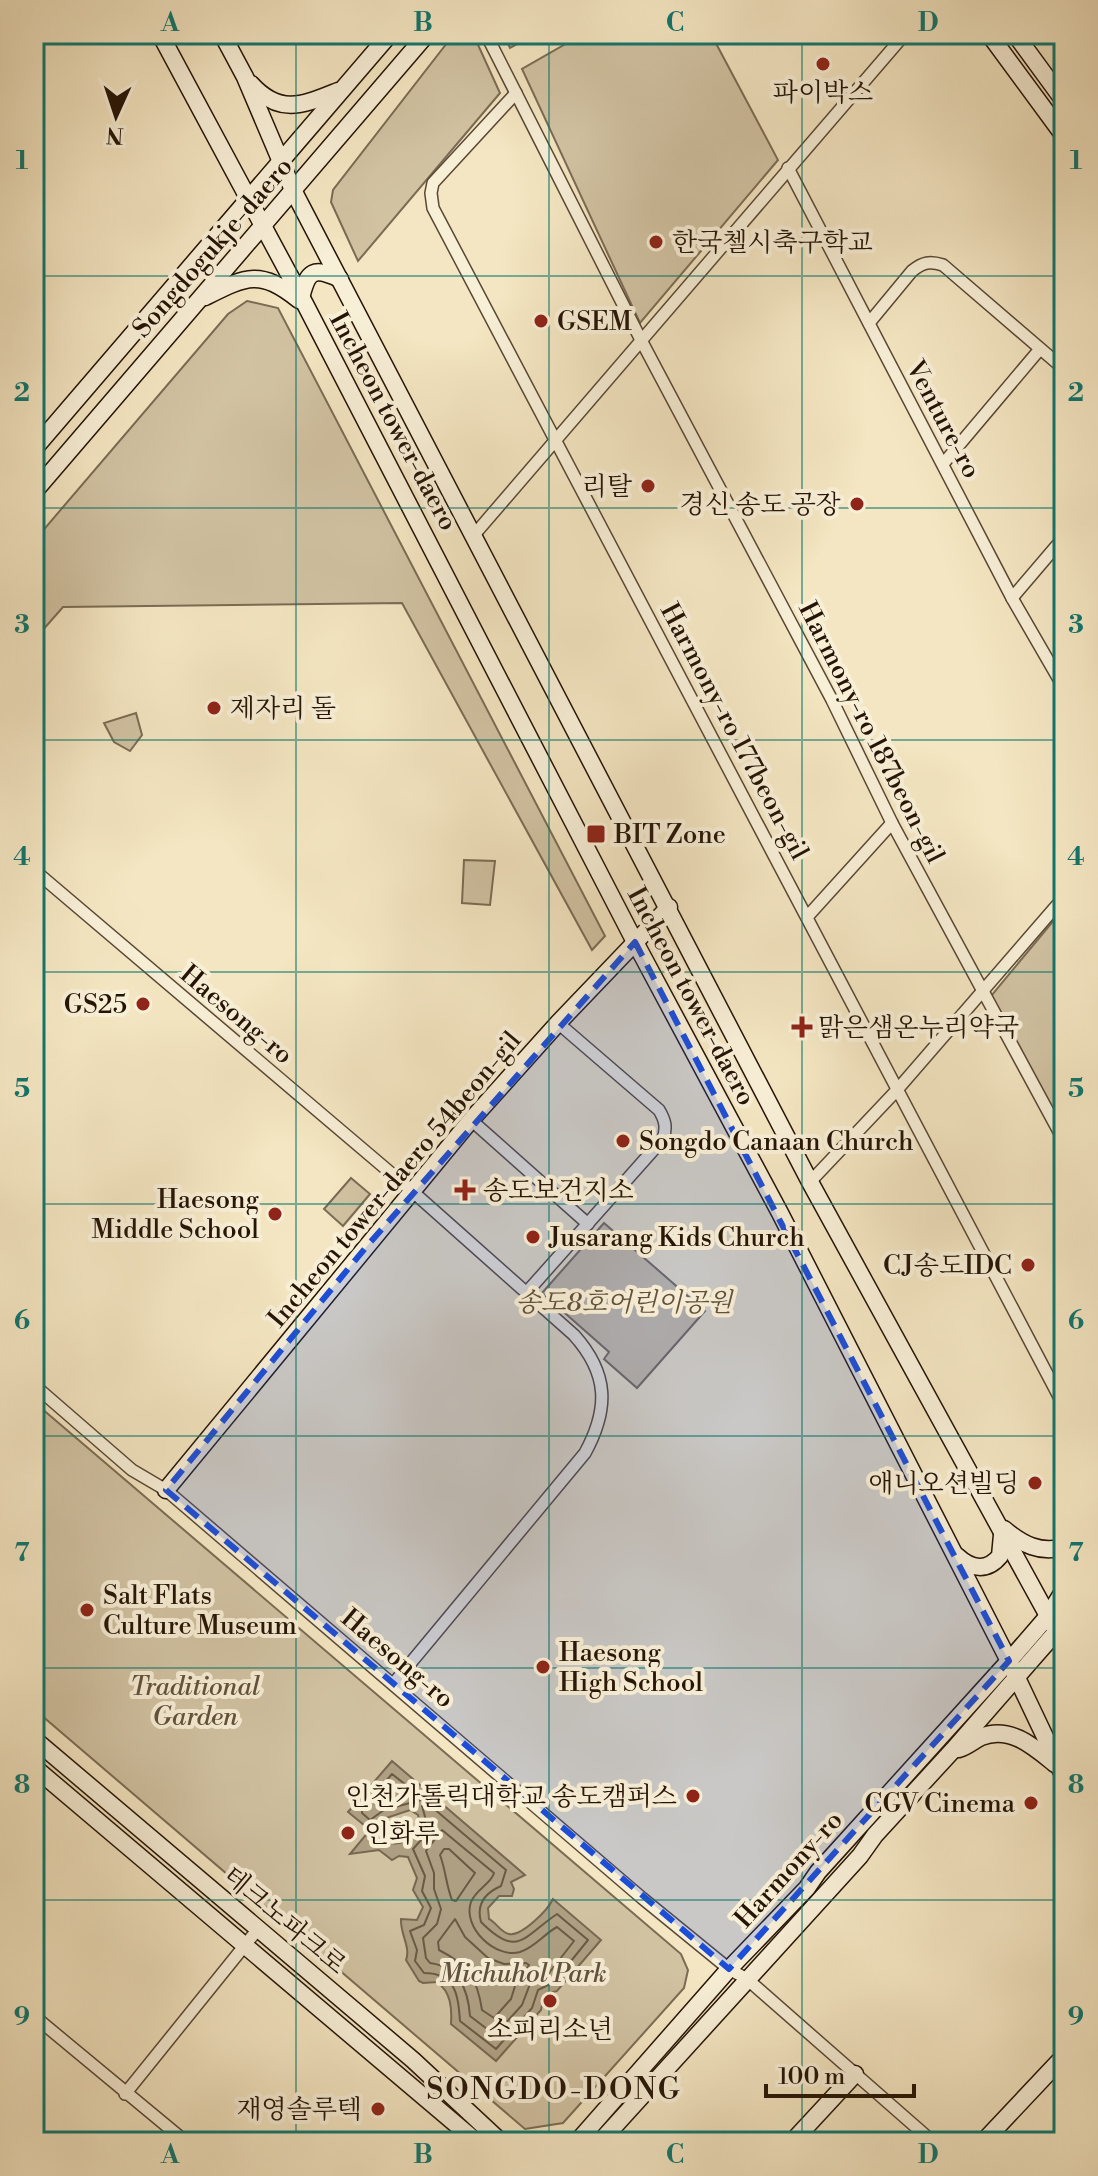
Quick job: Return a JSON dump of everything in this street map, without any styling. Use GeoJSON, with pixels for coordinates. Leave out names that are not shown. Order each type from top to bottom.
{"type":"FeatureCollection","features":[{"type":"Feature","properties":{"kind":"main road","name":"Incheon tower-daero"},"geometry":{"type":"LineString","coordinates":[[160,34],[247,200],[263,224],[635,942],[780,1213],[1009,1661],[1062,1772]]}},
{"type":"Feature","properties":{"kind":"main road"},"geometry":{"type":"LineString","coordinates":[[222,34],[245,77],[261,95],[274,103],[289,106],[308,103],[343,88]]}},
{"type":"Feature","properties":{"kind":"main road","name":"Songdogukje-daero"},"geometry":{"type":"LineString","coordinates":[[34,449],[390,34]]}},
{"type":"Feature","properties":{"kind":"main road","name":"Songdogukje-daero"},"geometry":{"type":"LineString","coordinates":[[34,492],[427,34]]}},
{"type":"Feature","properties":{"kind":"main road"},"geometry":{"type":"LineString","coordinates":[[989,34],[1064,136]]}},
{"type":"Feature","properties":{"kind":"main road"},"geometry":{"type":"LineString","coordinates":[[1015,34],[1064,101]]}},
{"type":"Feature","properties":{"kind":"main road","name":"Incheon tower-daero"},"geometry":{"type":"LineString","coordinates":[[245,77],[293,190],[810,1182],[1058,1629]]}},
{"type":"Feature","properties":{"kind":"main road"},"geometry":{"type":"LineString","coordinates":[[197,301],[253,277],[282,286],[303,301],[306,279],[313,273],[323,271],[340,279]]}},
{"type":"Feature","properties":{"kind":"main road","name":"Incheon tower-daero 54beon-gil"},"geometry":{"type":"LineString","coordinates":[[166,1490],[471,1120],[669,907]]}},
{"type":"Feature","properties":{"kind":"main road"},"geometry":{"type":"LineString","coordinates":[[953,1552],[970,1566],[989,1566],[1000,1556],[1000,1528]]}},
{"type":"Feature","properties":{"kind":"main road"},"geometry":{"type":"LineString","coordinates":[[1000,1528],[1020,1543],[1036,1548],[1055,1550],[1064,1547]]}},
{"type":"Feature","properties":{"kind":"main road","name":"Harmony-ro"},"geometry":{"type":"LineString","coordinates":[[600,2142],[1017,1678],[1058,1629],[1064,1590]]}},
{"type":"Feature","properties":{"kind":"main road","name":"Harmony-ro"},"geometry":{"type":"LineString","coordinates":[[577,2142],[729,1969],[807,1888],[818,1872],[1009,1661],[1058,1629]]}},
{"type":"Feature","properties":{"kind":"main road"},"geometry":{"type":"LineString","coordinates":[[1062,1772],[1058,1751],[1064,1732]]}},
{"type":"Feature","properties":{"kind":"main road"},"geometry":{"type":"LineString","coordinates":[[953,1750],[969,1746],[981,1737],[1006,1734],[1022,1738],[1062,1772]]}},
{"type":"Feature","properties":{"kind":"main road","name":"테크노파크로"},"geometry":{"type":"LineString","coordinates":[[34,1739],[413,2060],[501,2142]]}},
{"type":"Feature","properties":{"kind":"main road"},"geometry":{"type":"LineString","coordinates":[[34,1767],[477,2142]]}},
{"type":"Feature","properties":{"kind":"main road"},"geometry":{"type":"LineString","coordinates":[[983,2142],[1064,2056]]}},
{"type":"Feature","properties":{"kind":"main road"},"geometry":{"type":"LineString","coordinates":[[792,2142],[855,2074]]}},
{"type":"Feature","properties":{"kind":"street","name":"Harmony-ro 187beon-gil"},"geometry":{"type":"LineString","coordinates":[[486,34],[642,342],[832,700],[892,823],[1064,1141]]}},
{"type":"Feature","properties":{"kind":"street"},"geometry":{"type":"LineString","coordinates":[[474,535],[905,34]]}},
{"type":"Feature","properties":{"kind":"street","name":"Harmony-ro 177beon-gil"},"geometry":{"type":"LineString","coordinates":[[516,93],[433,183],[433,208],[1064,1406]]}},
{"type":"Feature","properties":{"kind":"street","name":"Venture-ro"},"geometry":{"type":"LineString","coordinates":[[788,168],[1012,598],[1064,688]]}},
{"type":"Feature","properties":{"kind":"street"},"geometry":{"type":"LineString","coordinates":[[869,323],[912,271],[921,264],[932,262],[943,265],[1064,369]]}},
{"type":"Feature","properties":{"kind":"street"},"geometry":{"type":"LineString","coordinates":[[943,464],[1040,349]]}},
{"type":"Feature","properties":{"kind":"street"},"geometry":{"type":"LineString","coordinates":[[1012,598],[1064,537]]}},
{"type":"Feature","properties":{"kind":"street"},"geometry":{"type":"LineString","coordinates":[[807,917],[892,823]]}},
{"type":"Feature","properties":{"kind":"street","name":"Haesong-ro"},"geometry":{"type":"LineString","coordinates":[[34,870],[527,1292],[587,1348],[596,1365],[602,1395],[598,1427],[585,1453],[394,1683]]}},
{"type":"Feature","properties":{"kind":"street"},"geometry":{"type":"LineString","coordinates":[[810,1182],[897,1090],[1064,897]]}},
{"type":"Feature","properties":{"kind":"street"},"geometry":{"type":"LineString","coordinates":[[527,1292],[663,1139],[666,1123],[659,1110],[558,1023]]}},
{"type":"Feature","properties":{"kind":"street"},"geometry":{"type":"LineString","coordinates":[[471,1120],[588,1224]]}},
{"type":"Feature","properties":{"kind":"street","name":"Haesong-ro"},"geometry":{"type":"LineString","coordinates":[[34,1385],[132,1470],[166,1490],[729,1969],[747,1979],[933,2142]]}},
{"type":"Feature","properties":{"kind":"street"},"geometry":{"type":"LineString","coordinates":[[125,2094],[258,1929]]}},
{"type":"Feature","properties":{"kind":"street"},"geometry":{"type":"LineString","coordinates":[[34,2016],[186,2142]]}},
{"type":"Feature","properties":{"kind":"highlighted area"},"geometry":{"type":"Polygon","coordinates":[[[635,942],[1009,1661],[729,1969],[166,1490],[367,1246],[635,942]]]}},
{"type":"Feature","properties":{"kind":"green space"},"geometry":{"type":"Polygon","coordinates":[[[454,34],[474,36],[500,93],[358,261],[331,202],[333,190],[454,34]]]}},
{"type":"Feature","properties":{"kind":"green space"},"geometry":{"type":"Polygon","coordinates":[[[503,34],[536,34],[510,48],[503,34]]]}},
{"type":"Feature","properties":{"kind":"green space","name":"한국첼시축구학교"},"geometry":{"type":"Polygon","coordinates":[[[583,34],[711,34],[778,160],[640,323],[522,69],[583,34]]]}},
{"type":"Feature","properties":{"kind":"green space"},"geometry":{"type":"Polygon","coordinates":[[[247,301],[278,308],[605,936],[592,950],[402,603],[63,607],[34,640],[34,541],[228,314],[247,301]]]}},
{"type":"Feature","properties":{"kind":"green space"},"geometry":{"type":"Polygon","coordinates":[[[136,713],[142,735],[130,751],[114,742],[104,723],[136,713]]]}},
{"type":"Feature","properties":{"kind":"green space"},"geometry":{"type":"Polygon","coordinates":[[[464,860],[495,861],[490,905],[462,903],[464,860]]]}},
{"type":"Feature","properties":{"kind":"green space"},"geometry":{"type":"Polygon","coordinates":[[[1064,908],[1064,1129],[991,996],[1064,908]]]}},
{"type":"Feature","properties":{"kind":"green space"},"geometry":{"type":"Polygon","coordinates":[[[351,1178],[370,1194],[343,1226],[324,1209],[351,1178]]]}},
{"type":"Feature","properties":{"kind":"green space","name":"송도8호어린이공원"},"geometry":{"type":"Polygon","coordinates":[[[604,1223],[705,1311],[637,1388],[604,1359],[609,1352],[542,1293],[604,1223]]]}},
{"type":"Feature","properties":{"kind":"green space","name":"Michuhol Park"},"geometry":{"type":"Polygon","coordinates":[[[34,1402],[681,1954],[688,1970],[684,1988],[563,2123],[525,2129],[34,1709],[34,1402]]]}},
{"type":"Feature","properties":{"kind":"water"},"geometry":{"type":"Polygon","coordinates":[[[392,1761],[525,1875],[511,1882],[514,1889],[512,1896],[499,1896],[488,1908],[489,1919],[506,1933],[514,1934],[540,1916],[553,1899],[601,1940],[557,1991],[544,1995],[541,2010],[496,2061],[451,2024],[450,2001],[442,1986],[437,1982],[419,1981],[406,1960],[401,1919],[417,1920],[423,1907],[413,1890],[417,1878],[408,1857],[399,1856],[392,1860],[379,1850],[350,1854],[370,1830],[348,1812],[392,1761]],[[410,1810],[386,1818],[375,1834],[387,1842],[406,1841],[421,1828],[418,1815],[410,1810]]]}},
{"type":"Feature","properties":{"kind":"place","name":"파이박스"},"geometry":{"type":"Point","coordinates":[823,64]}},
{"type":"Feature","properties":{"kind":"place","name":"한국첼시축구학교"},"geometry":{"type":"Point","coordinates":[656,242]}},
{"type":"Feature","properties":{"kind":"place","name":"GSEM"},"geometry":{"type":"Point","coordinates":[541,321]}},
{"type":"Feature","properties":{"kind":"place","name":"리탈"},"geometry":{"type":"Point","coordinates":[648,486]}},
{"type":"Feature","properties":{"kind":"place","name":"경신 송도 공장"},"geometry":{"type":"Point","coordinates":[857,504]}},
{"type":"Feature","properties":{"kind":"place","name":"제자리 돌"},"geometry":{"type":"Point","coordinates":[214,708]}},
{"type":"Feature","properties":{"kind":"place","name":"BIT Zone"},"geometry":{"type":"Point","coordinates":[596,834]}},
{"type":"Feature","properties":{"kind":"place","name":"GS25"},"geometry":{"type":"Point","coordinates":[143,1004]}},
{"type":"Feature","properties":{"kind":"place","name":"맑은샘온누리약국"},"geometry":{"type":"Point","coordinates":[802,1027]}},
{"type":"Feature","properties":{"kind":"place","name":"Songdo Canaan Church"},"geometry":{"type":"Point","coordinates":[623,1141]}},
{"type":"Feature","properties":{"kind":"place","name":"송도보건지소"},"geometry":{"type":"Point","coordinates":[465,1190]}},
{"type":"Feature","properties":{"kind":"place","name":"Haesong Middle School"},"geometry":{"type":"Point","coordinates":[275,1214]}},
{"type":"Feature","properties":{"kind":"place","name":"Jusarang Kids Church"},"geometry":{"type":"Point","coordinates":[533,1237]}},
{"type":"Feature","properties":{"kind":"place","name":"CJ송도IDC"},"geometry":{"type":"Point","coordinates":[1028,1265]}},
{"type":"Feature","properties":{"kind":"place","name":"애니오션빌딩"},"geometry":{"type":"Point","coordinates":[1035,1483]}},
{"type":"Feature","properties":{"kind":"place","name":"Salt Flats Culture Museum"},"geometry":{"type":"Point","coordinates":[87,1610]}},
{"type":"Feature","properties":{"kind":"place","name":"Haesong High School"},"geometry":{"type":"Point","coordinates":[543,1667]}},
{"type":"Feature","properties":{"kind":"place","name":"인천가톨릭대학교 송도캠퍼스"},"geometry":{"type":"Point","coordinates":[693,1796]}},
{"type":"Feature","properties":{"kind":"place","name":"CGV Cinema"},"geometry":{"type":"Point","coordinates":[1031,1803]}},
{"type":"Feature","properties":{"kind":"place","name":"인화루"},"geometry":{"type":"Point","coordinates":[348,1833]}},
{"type":"Feature","properties":{"kind":"place","name":"소피리소년"},"geometry":{"type":"Point","coordinates":[550,2001]}},
{"type":"Feature","properties":{"kind":"place","name":"재영솔루텍"},"geometry":{"type":"Point","coordinates":[378,2109]}},
{"type":"Feature","properties":{"kind":"district","name":"SONGDO-DONG"},"geometry":{"type":"Point","coordinates":[554,2089]}},
{"type":"Feature","properties":{"kind":"park label","name":"Traditional Garden"},"geometry":{"type":"Point","coordinates":[195,1701]}}]}
